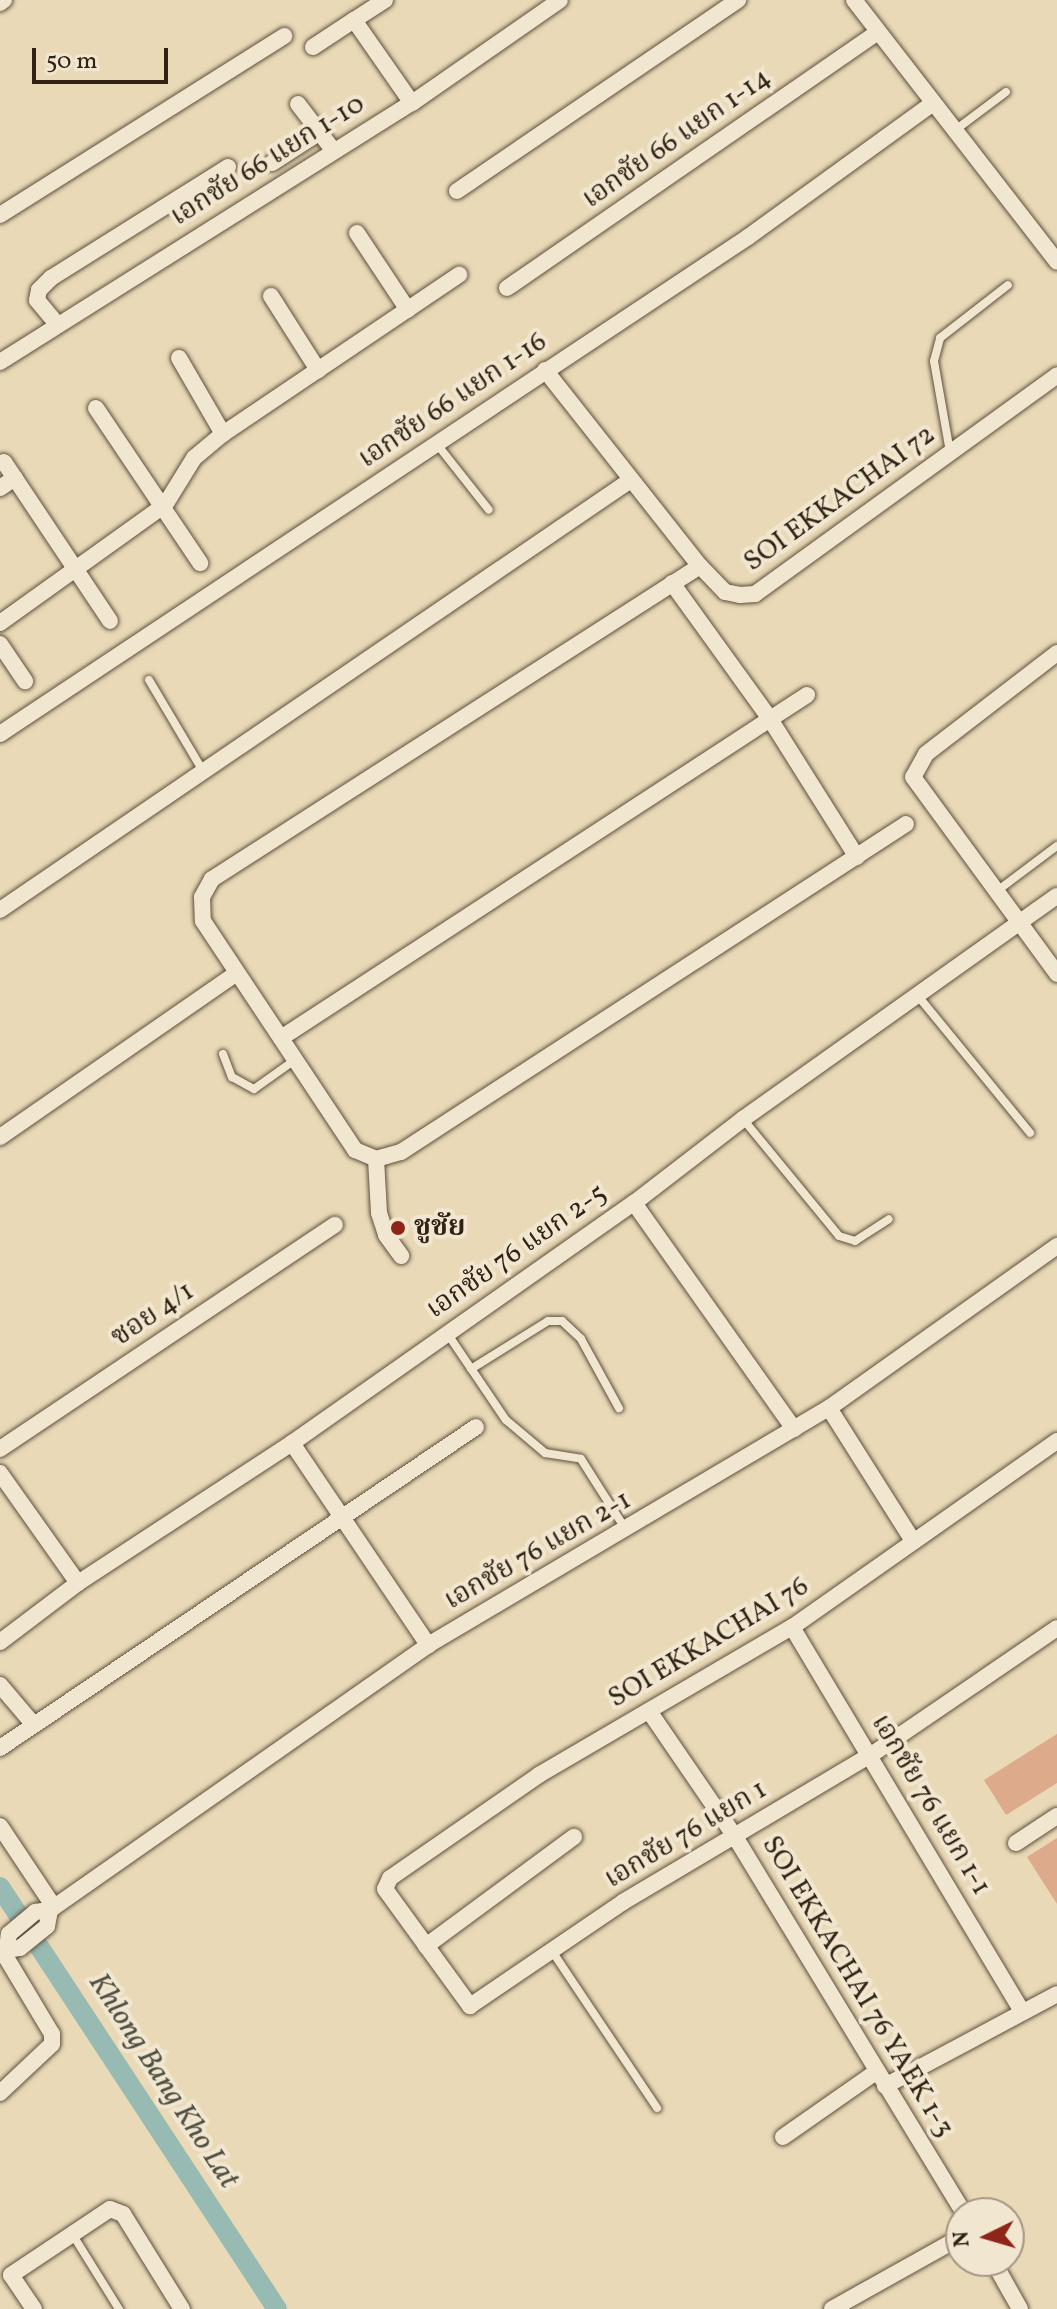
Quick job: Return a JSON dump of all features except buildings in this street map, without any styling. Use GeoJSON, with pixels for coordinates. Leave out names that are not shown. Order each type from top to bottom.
{"type":"FeatureCollection","features":[{"type":"Feature","properties":{"kind":"street"},"geometry":{"type":"LineString","coordinates":[[313,47],[385,0]]}},
{"type":"Feature","properties":{"kind":"street","name":"เอกชัย 66 แยก 1-10"},"geometry":{"type":"LineString","coordinates":[[0,362],[412,103],[560,0]]}},
{"type":"Feature","properties":{"kind":"street"},"geometry":{"type":"LineString","coordinates":[[457,191],[738,0]]}},
{"type":"Feature","properties":{"kind":"street"},"geometry":{"type":"LineString","coordinates":[[854,0],[876,33],[1057,262]]}},
{"type":"Feature","properties":{"kind":"street"},"geometry":{"type":"LineString","coordinates":[[354,20],[412,103]]}},
{"type":"Feature","properties":{"kind":"street","name":"เอกชัย 66 แยก 1-14"},"geometry":{"type":"LineString","coordinates":[[507,288],[876,33]]}},
{"type":"Feature","properties":{"kind":"street"},"geometry":{"type":"LineString","coordinates":[[0,215],[284,36]]}},
{"type":"Feature","properties":{"kind":"street"},"geometry":{"type":"LineString","coordinates":[[298,104],[333,150]]}},
{"type":"Feature","properties":{"kind":"street","name":"เอกชัย 66 แยก 1-16"},"geometry":{"type":"LineString","coordinates":[[0,734],[748,237],[932,104]]}},
{"type":"Feature","properties":{"kind":"street"},"geometry":{"type":"LineString","coordinates":[[272,163],[320,132]]}},
{"type":"Feature","properties":{"kind":"street"},"geometry":{"type":"LineString","coordinates":[[57,324],[37,300],[39,290],[51,278],[228,167]]}},
{"type":"Feature","properties":{"kind":"street"},"geometry":{"type":"LineString","coordinates":[[357,233],[408,310]]}},
{"type":"Feature","properties":{"kind":"street"},"geometry":{"type":"LineString","coordinates":[[0,623],[165,505],[194,458],[223,434],[459,275]]}},
{"type":"Feature","properties":{"kind":"street"},"geometry":{"type":"LineString","coordinates":[[271,296],[318,370]]}},
{"type":"Feature","properties":{"kind":"street"},"geometry":{"type":"LineString","coordinates":[[179,358],[223,434]]}},
{"type":"Feature","properties":{"kind":"street","name":"SOI EKKACHAI 72"},"geometry":{"type":"LineString","coordinates":[[545,370],[628,482],[700,566],[725,592],[755,594],[1057,375]]}},
{"type":"Feature","properties":{"kind":"street"},"geometry":{"type":"LineString","coordinates":[[96,408],[165,505],[200,563]]}},
{"type":"Feature","properties":{"kind":"street"},"geometry":{"type":"LineString","coordinates":[[4,462],[78,567],[110,621]]}},
{"type":"Feature","properties":{"kind":"street"},"geometry":{"type":"LineString","coordinates":[[0,488],[15,478]]}},
{"type":"Feature","properties":{"kind":"street"},"geometry":{"type":"LineString","coordinates":[[0,910],[628,482]]}},
{"type":"Feature","properties":{"kind":"street"},"geometry":{"type":"LineString","coordinates":[[700,566],[212,879],[202,897],[203,921],[355,1150],[376,1159],[401,1152],[906,824]]}},
{"type":"Feature","properties":{"kind":"street"},"geometry":{"type":"LineString","coordinates":[[672,583],[770,719],[857,857]]}},
{"type":"Feature","properties":{"kind":"street"},"geometry":{"type":"LineString","coordinates":[[0,644],[25,681]]}},
{"type":"Feature","properties":{"kind":"street"},"geometry":{"type":"LineString","coordinates":[[1057,653],[926,754],[913,777],[1057,974]]}},
{"type":"Feature","properties":{"kind":"street"},"geometry":{"type":"LineString","coordinates":[[281,1038],[807,695]]}},
{"type":"Feature","properties":{"kind":"street","name":"เอกชัย 76 แยก 2-5"},"geometry":{"type":"LineString","coordinates":[[0,1642],[78,1583],[292,1443],[634,1203],[743,1119],[1057,896]]}},
{"type":"Feature","properties":{"kind":"street"},"geometry":{"type":"LineString","coordinates":[[0,1137],[237,973]]}},
{"type":"Feature","properties":{"kind":"street"},"geometry":{"type":"LineString","coordinates":[[376,1159],[379,1213],[386,1235],[401,1256]]}},
{"type":"Feature","properties":{"kind":"street"},"geometry":{"type":"LineString","coordinates":[[634,1203],[794,1429]]}},
{"type":"Feature","properties":{"kind":"street","name":"ซอย 4/1"},"geometry":{"type":"LineString","coordinates":[[0,1449],[335,1225]]}},
{"type":"Feature","properties":{"kind":"street","name":"เอกชัย 76 แยก 2-1"},"geometry":{"type":"LineString","coordinates":[[0,2093],[52,2044],[52,2034],[9,1968],[12,1944],[46,1914],[428,1645],[829,1408],[1057,1246]]}},
{"type":"Feature","properties":{"kind":"street"},"geometry":{"type":"LineString","coordinates":[[829,1408],[913,1541]]}},
{"type":"Feature","properties":{"kind":"street"},"geometry":{"type":"LineString","coordinates":[[0,1748],[342,1514],[476,1427]]}},
{"type":"Feature","properties":{"kind":"street","name":"SOI EKKACHAI 76"},"geometry":{"type":"LineString","coordinates":[[384,1884],[539,1775],[792,1627],[1057,1441]]}},
{"type":"Feature","properties":{"kind":"street"},"geometry":{"type":"LineString","coordinates":[[292,1443],[428,1645]]}},
{"type":"Feature","properties":{"kind":"street"},"geometry":{"type":"LineString","coordinates":[[0,1473],[78,1583]]}},
{"type":"Feature","properties":{"kind":"street","name":"เอกชัย 76 แยก 1-1"},"geometry":{"type":"LineString","coordinates":[[792,1627],[1022,2011]]}},
{"type":"Feature","properties":{"kind":"street","name":"เอกชัย 76 แยก 1"},"geometry":{"type":"LineString","coordinates":[[384,1884],[470,2006],[734,1835],[871,1755],[1057,1628]]}},
{"type":"Feature","properties":{"kind":"street"},"geometry":{"type":"LineString","coordinates":[[0,1685],[34,1725]]}},
{"type":"Feature","properties":{"kind":"street","name":"SOI EKKACHAI 76 YAEK 1-3"},"geometry":{"type":"LineString","coordinates":[[649,1711],[734,1835],[954,2197]]}},
{"type":"Feature","properties":{"kind":"street"},"geometry":{"type":"LineString","coordinates":[[1016,1843],[1057,1816]]}},
{"type":"Feature","properties":{"kind":"street"},"geometry":{"type":"LineString","coordinates":[[0,1826],[46,1914]]}},
{"type":"Feature","properties":{"kind":"street"},"geometry":{"type":"LineString","coordinates":[[426,1946],[574,1837]]}},
{"type":"Feature","properties":{"kind":"street"},"geometry":{"type":"LineString","coordinates":[[885,2086],[1057,1994]]}},
{"type":"Feature","properties":{"kind":"street"},"geometry":{"type":"LineString","coordinates":[[783,2137],[876,2072]]}},
{"type":"Feature","properties":{"kind":"street"},"geometry":{"type":"LineString","coordinates":[[34,2309],[5,2280],[99,2213],[117,2210],[182,2309]]}},
{"type":"Feature","properties":{"kind":"street"},"geometry":{"type":"LineString","coordinates":[[832,2309],[945,2246]]}},
{"type":"Feature","properties":{"kind":"street"},"geometry":{"type":"LineString","coordinates":[[1002,2277],[1020,2309]]}},
{"type":"Feature","properties":{"kind":"lane"},"geometry":{"type":"LineString","coordinates":[[953,131],[1006,92]]}},
{"type":"Feature","properties":{"kind":"lane"},"geometry":{"type":"LineString","coordinates":[[950,453],[934,361],[940,338],[1008,285]]}},
{"type":"Feature","properties":{"kind":"lane"},"geometry":{"type":"LineString","coordinates":[[436,443],[489,510]]}},
{"type":"Feature","properties":{"kind":"lane"},"geometry":{"type":"LineString","coordinates":[[149,680],[204,771]]}},
{"type":"Feature","properties":{"kind":"lane"},"geometry":{"type":"LineString","coordinates":[[996,891],[1057,846]]}},
{"type":"Feature","properties":{"kind":"lane"},"geometry":{"type":"LineString","coordinates":[[918,996],[1030,1133]]}},
{"type":"Feature","properties":{"kind":"lane"},"geometry":{"type":"LineString","coordinates":[[223,1054],[232,1077],[254,1089],[295,1060]]}},
{"type":"Feature","properties":{"kind":"lane"},"geometry":{"type":"LineString","coordinates":[[743,1119],[839,1236],[855,1241],[889,1219]]}},
{"type":"Feature","properties":{"kind":"lane"},"geometry":{"type":"LineString","coordinates":[[471,1369],[548,1321],[562,1321],[581,1339],[619,1408]]}},
{"type":"Feature","properties":{"kind":"lane"},"geometry":{"type":"LineString","coordinates":[[446,1333],[506,1420],[545,1453],[581,1459],[626,1530]]}},
{"type":"Feature","properties":{"kind":"lane"},"geometry":{"type":"LineString","coordinates":[[552,1951],[657,2108]]}},
{"type":"Feature","properties":{"kind":"lane"},"geometry":{"type":"LineString","coordinates":[[71,2232],[119,2309]]}},
{"type":"Feature","properties":{"kind":"waterway","name":"Khlong Bang Kho Lat"},"geometry":{"type":"LineString","coordinates":[[0,1887],[277,2309]]}},
{"type":"Feature","properties":{"kind":"place","name":"ชูชัย"},"geometry":{"type":"Point","coordinates":[398,1228]}}]}
